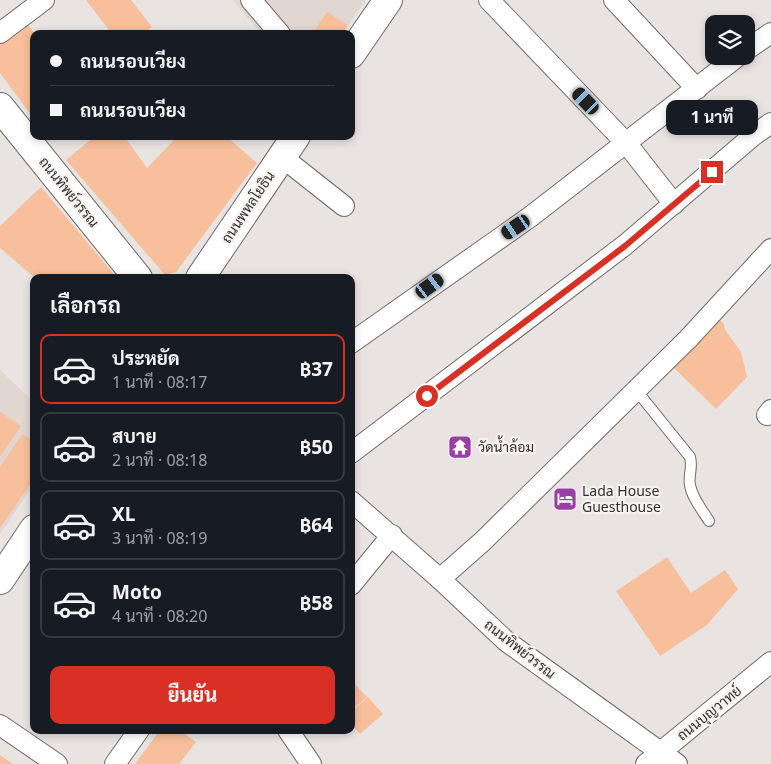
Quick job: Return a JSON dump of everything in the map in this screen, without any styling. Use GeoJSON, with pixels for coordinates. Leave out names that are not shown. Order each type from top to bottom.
{"type":"FeatureCollection","features":[{"type":"Feature","properties":{"kind":"main road"},"geometry":{"type":"LineString","coordinates":[[355,48],[388,0]]}},
{"type":"Feature","properties":{"kind":"main road","name":"ถนนทิพย์วรรณ"},"geometry":{"type":"LineString","coordinates":[[0,107],[135,274]]}},
{"type":"Feature","properties":{"kind":"main road","name":"ถนนพหลโยธิน"},"geometry":{"type":"LineString","coordinates":[[203,274],[289,146]]}},
{"type":"Feature","properties":{"kind":"main road"},"geometry":{"type":"LineString","coordinates":[[0,580],[30,535]]}},
{"type":"Feature","properties":{"kind":"street"},"geometry":{"type":"LineString","coordinates":[[0,33],[44,0]]}},
{"type":"Feature","properties":{"kind":"street"},"geometry":{"type":"LineString","coordinates":[[251,0],[277,30]]}},
{"type":"Feature","properties":{"kind":"street"},"geometry":{"type":"LineString","coordinates":[[489,0],[627,144],[674,204]]}},
{"type":"Feature","properties":{"kind":"street"},"geometry":{"type":"LineString","coordinates":[[614,0],[696,89]]}},
{"type":"Feature","properties":{"kind":"street"},"geometry":{"type":"LineString","coordinates":[[755,44],[771,33]]}},
{"type":"Feature","properties":{"kind":"street"},"geometry":{"type":"LineString","coordinates":[[355,340],[530,217],[627,144],[727,65]]}},
{"type":"Feature","properties":{"kind":"street"},"geometry":{"type":"LineString","coordinates":[[355,451],[625,246],[754,135],[771,123]]}},
{"type":"Feature","properties":{"kind":"street"},"geometry":{"type":"LineString","coordinates":[[289,146],[344,206]]}},
{"type":"Feature","properties":{"kind":"street"},"geometry":{"type":"LineString","coordinates":[[440,579],[483,540],[688,339],[771,249]]}},
{"type":"Feature","properties":{"kind":"street","name":"ถนนทิพย์วรรณ"},"geometry":{"type":"LineString","coordinates":[[355,504],[440,579],[506,642],[653,758],[677,764]]}},
{"type":"Feature","properties":{"kind":"street"},"geometry":{"type":"LineString","coordinates":[[355,580],[392,536]]}},
{"type":"Feature","properties":{"kind":"street","name":"ถนนบุญวาทย์"},"geometry":{"type":"LineString","coordinates":[[653,758],[771,662]]}},
{"type":"Feature","properties":{"kind":"street"},"geometry":{"type":"LineString","coordinates":[[0,725],[56,764]]}},
{"type":"Feature","properties":{"kind":"street"},"geometry":{"type":"LineString","coordinates":[[115,764],[136,734]]}},
{"type":"Feature","properties":{"kind":"street"},"geometry":{"type":"LineString","coordinates":[[291,734],[311,764]]}},
{"type":"Feature","properties":{"kind":"lane"},"geometry":{"type":"LineString","coordinates":[[636,390],[690,457],[693,466],[690,484],[692,493],[709,521]]}},
{"type":"Feature","properties":{"kind":"shaded area"},"geometry":{"type":"Polygon","coordinates":[[[233,0],[366,0],[345,30],[258,30],[233,0]]]}},
{"type":"Feature","properties":{"kind":"shaded area"},"geometry":{"type":"Polygon","coordinates":[[[0,370],[30,398],[30,490],[0,534],[0,370]]]}},
{"type":"Feature","properties":{"kind":"building"},"geometry":{"type":"Polygon","coordinates":[[[86,0],[131,0],[152,27],[148,30],[109,30],[86,0]]]}},
{"type":"Feature","properties":{"kind":"building"},"geometry":{"type":"Polygon","coordinates":[[[327,12],[348,25],[345,30],[315,30],[327,12]]]}},
{"type":"Feature","properties":{"kind":"building"},"geometry":{"type":"Polygon","coordinates":[[[25,21],[32,30],[30,30],[30,114],[0,73],[0,40],[25,21]]]}},
{"type":"Feature","properties":{"kind":"building"},"geometry":{"type":"Polygon","coordinates":[[[90,140],[127,140],[147,168],[174,140],[231,140],[257,163],[176,272],[164,274],[66,160],[90,140]]]}},
{"type":"Feature","properties":{"kind":"building"},"geometry":{"type":"Polygon","coordinates":[[[41,187],[114,274],[30,274],[0,248],[0,226],[41,187]]]}},
{"type":"Feature","properties":{"kind":"building"},"geometry":{"type":"Polygon","coordinates":[[[718,318],[724,324],[725,330],[741,352],[747,377],[716,409],[672,366],[718,318]]]}},
{"type":"Feature","properties":{"kind":"building"},"geometry":{"type":"Polygon","coordinates":[[[0,412],[21,426],[0,457],[0,412]]]}},
{"type":"Feature","properties":{"kind":"building"},"geometry":{"type":"Polygon","coordinates":[[[22,434],[30,439],[30,485],[0,528],[0,467],[22,434]]]}},
{"type":"Feature","properties":{"kind":"building"},"geometry":{"type":"Polygon","coordinates":[[[667,557],[691,593],[725,570],[738,589],[707,625],[660,656],[616,591],[667,557]]]}},
{"type":"Feature","properties":{"kind":"building"},"geometry":{"type":"Polygon","coordinates":[[[355,684],[367,697],[355,707],[355,684]]]}},
{"type":"Feature","properties":{"kind":"building"},"geometry":{"type":"Polygon","coordinates":[[[368,697],[383,714],[360,734],[355,728],[355,708],[368,697]]]}},
{"type":"Feature","properties":{"kind":"building"},"geometry":{"type":"Polygon","coordinates":[[[157,734],[185,734],[196,742],[179,764],[135,764],[157,734]]]}},
{"type":"Feature","properties":{"kind":"building"},"geometry":{"type":"Polygon","coordinates":[[[0,755],[13,764],[0,764],[0,755]]]}},
{"type":"Feature","properties":{"kind":"place","name":"วัดน้ำล้อม"},"geometry":{"type":"Point","coordinates":[460,447]}},
{"type":"Feature","properties":{"kind":"place","name":"Lada House Guesthouse"},"geometry":{"type":"Point","coordinates":[565,499]}},
{"type":"Feature","properties":{"kind":"route"},"geometry":{"type":"LineString","coordinates":[[427,396],[625,246],[712,172]]}}]}
